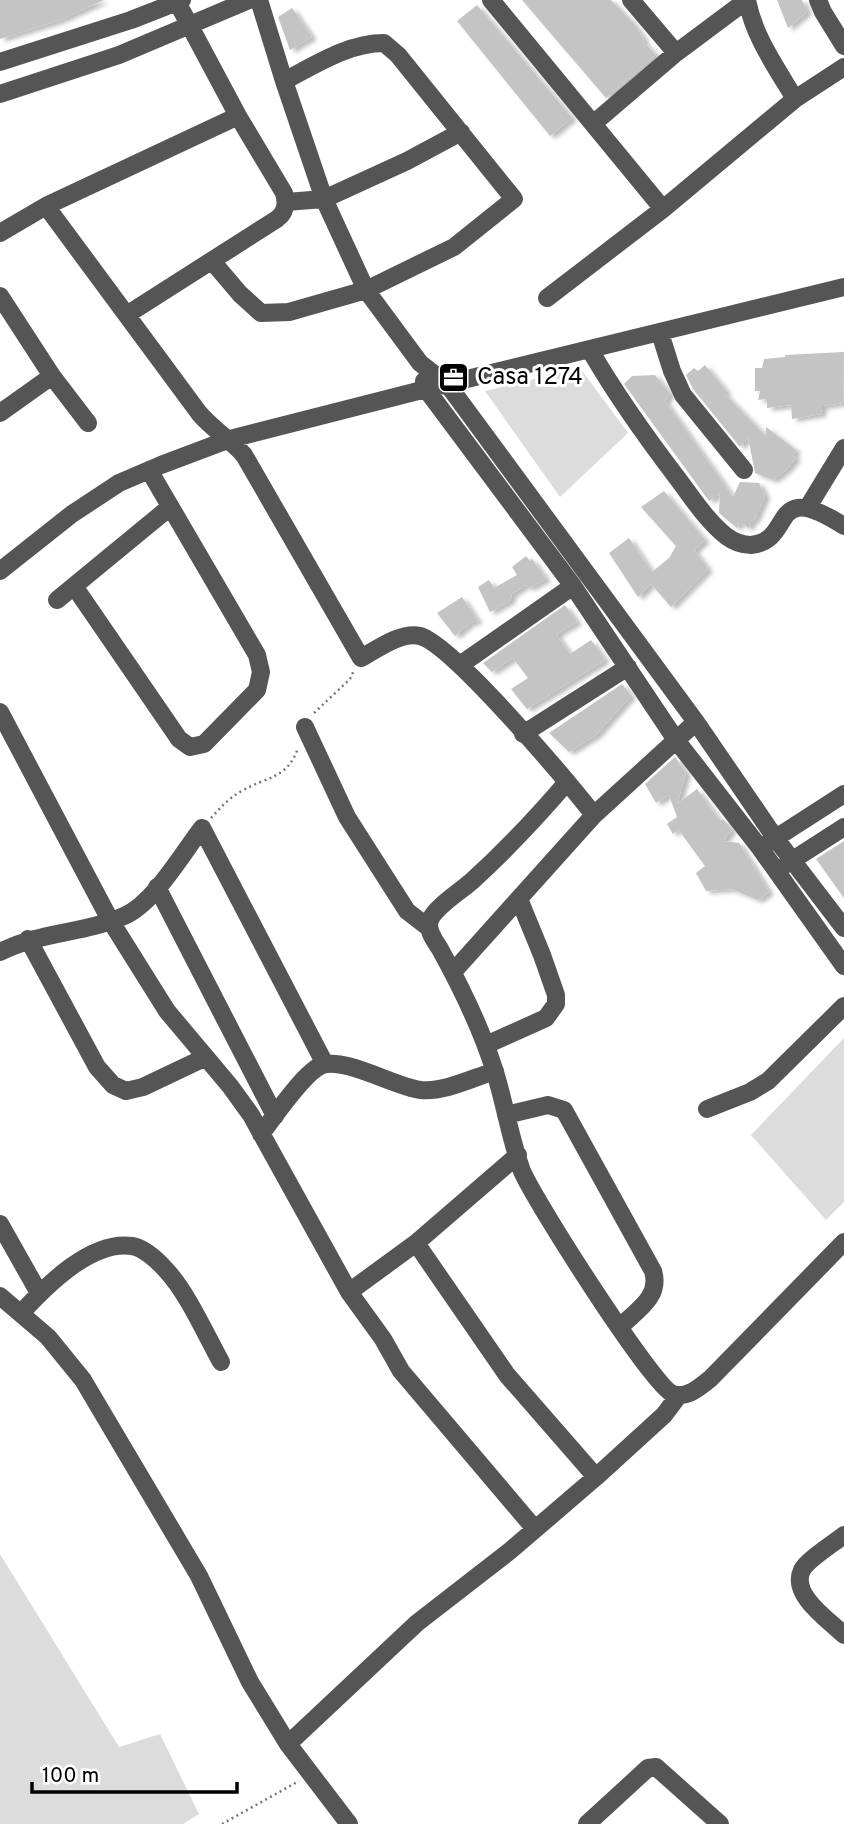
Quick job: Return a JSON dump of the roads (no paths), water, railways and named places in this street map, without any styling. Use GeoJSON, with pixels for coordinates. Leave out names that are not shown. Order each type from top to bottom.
{"type":"FeatureCollection","features":[{"type":"Feature","properties":{"kind":"street"},"geometry":{"type":"LineString","coordinates":[[0,94],[119,55],[249,0]]}},
{"type":"Feature","properties":{"kind":"street"},"geometry":{"type":"LineString","coordinates":[[259,0],[324,200],[366,290],[420,363],[448,385],[696,722],[768,843],[777,871],[844,967]]}},
{"type":"Feature","properties":{"kind":"street"},"geometry":{"type":"LineString","coordinates":[[491,0],[663,209]]}},
{"type":"Feature","properties":{"kind":"street"},"geometry":{"type":"LineString","coordinates":[[631,0],[676,53]]}},
{"type":"Feature","properties":{"kind":"street"},"geometry":{"type":"LineString","coordinates":[[593,123],[676,53],[747,0],[762,44],[794,99]]}},
{"type":"Feature","properties":{"kind":"street"},"geometry":{"type":"LineString","coordinates":[[818,0],[844,46]]}},
{"type":"Feature","properties":{"kind":"street"},"geometry":{"type":"LineString","coordinates":[[0,62],[131,20],[178,1],[238,116],[284,193],[284,211],[277,219],[128,314]]}},
{"type":"Feature","properties":{"kind":"street"},"geometry":{"type":"LineString","coordinates":[[212,261],[240,294],[261,313],[289,312],[366,290],[454,247],[514,200],[398,55],[384,43],[367,43],[338,53],[284,81]]}},
{"type":"Feature","properties":{"kind":"street"},"geometry":{"type":"LineString","coordinates":[[547,298],[663,209],[794,99],[844,67]]}},
{"type":"Feature","properties":{"kind":"street"},"geometry":{"type":"LineString","coordinates":[[0,233],[46,206],[238,116]]}},
{"type":"Feature","properties":{"kind":"street"},"geometry":{"type":"LineString","coordinates":[[286,202],[324,200],[461,132]]}},
{"type":"Feature","properties":{"kind":"street"},"geometry":{"type":"LineString","coordinates":[[46,206],[210,427],[230,439],[244,455],[361,658],[407,636],[420,636],[460,665],[594,815]]}},
{"type":"Feature","properties":{"kind":"street"},"geometry":{"type":"LineString","coordinates":[[0,571],[90,500],[119,483],[230,439],[844,287]]}},
{"type":"Feature","properties":{"kind":"street"},"geometry":{"type":"LineString","coordinates":[[0,296],[52,376],[88,423]]}},
{"type":"Feature","properties":{"kind":"street"},"geometry":{"type":"LineString","coordinates":[[660,332],[683,395],[744,470]]}},
{"type":"Feature","properties":{"kind":"street"},"geometry":{"type":"LineString","coordinates":[[590,350],[637,426],[712,523],[729,538],[741,545],[755,545],[768,538],[787,514],[797,508],[808,507],[844,526]]}},
{"type":"Feature","properties":{"kind":"street"},"geometry":{"type":"LineString","coordinates":[[420,363],[426,389],[573,586],[676,740],[768,843],[793,860],[844,928]]}},
{"type":"Feature","properties":{"kind":"street"},"geometry":{"type":"LineString","coordinates":[[0,413],[52,376]]}},
{"type":"Feature","properties":{"kind":"street"},"geometry":{"type":"LineString","coordinates":[[808,507],[844,448]]}},
{"type":"Feature","properties":{"kind":"street"},"geometry":{"type":"LineString","coordinates":[[74,586],[178,739],[190,747],[204,744],[257,690],[261,672],[257,655],[149,470]]}},
{"type":"Feature","properties":{"kind":"street"},"geometry":{"type":"LineString","coordinates":[[57,600],[170,507]]}},
{"type":"Feature","properties":{"kind":"street"},"geometry":{"type":"LineString","coordinates":[[460,665],[573,586]]}},
{"type":"Feature","properties":{"kind":"street"},"geometry":{"type":"LineString","coordinates":[[523,734],[628,667]]}},
{"type":"Feature","properties":{"kind":"street"},"geometry":{"type":"LineString","coordinates":[[0,712],[110,920],[167,1011],[230,1086],[261,1134],[349,1292],[383,1339],[401,1371],[535,1529]]}},
{"type":"Feature","properties":{"kind":"street"},"geometry":{"type":"LineString","coordinates":[[453,972],[594,815],[696,722]]}},
{"type":"Feature","properties":{"kind":"street"},"geometry":{"type":"LineString","coordinates":[[305,727],[347,817],[407,911],[429,928],[453,972],[486,1045],[523,1172],[558,1235],[642,1360],[669,1393],[687,1395],[710,1379],[844,1242]]}},
{"type":"Feature","properties":{"kind":"street"},"geometry":{"type":"LineString","coordinates":[[429,928],[430,919],[436,911],[534,821],[567,782]]}},
{"type":"Feature","properties":{"kind":"street"},"geometry":{"type":"LineString","coordinates":[[768,843],[844,794]]}},
{"type":"Feature","properties":{"kind":"street"},"geometry":{"type":"LineString","coordinates":[[777,871],[844,827]]}},
{"type":"Feature","properties":{"kind":"street"},"geometry":{"type":"LineString","coordinates":[[0,953],[28,939],[110,920],[131,912],[157,887],[202,828],[325,1064]]}},
{"type":"Feature","properties":{"kind":"street"},"geometry":{"type":"LineString","coordinates":[[157,887],[275,1116]]}},
{"type":"Feature","properties":{"kind":"street"},"geometry":{"type":"LineString","coordinates":[[486,1045],[546,1018],[556,1004],[556,995],[542,955],[519,900]]}},
{"type":"Feature","properties":{"kind":"street"},"geometry":{"type":"LineString","coordinates":[[28,939],[97,1067],[113,1085],[126,1091],[143,1087],[204,1058]]}},
{"type":"Feature","properties":{"kind":"street"},"geometry":{"type":"LineString","coordinates":[[707,1109],[750,1092],[768,1081],[844,1006]]}},
{"type":"Feature","properties":{"kind":"street"},"geometry":{"type":"LineString","coordinates":[[261,1134],[312,1071],[325,1064],[355,1068],[425,1090],[440,1089],[495,1071]]}},
{"type":"Feature","properties":{"kind":"street"},"geometry":{"type":"LineString","coordinates":[[506,1115],[548,1105],[564,1110],[653,1271],[656,1282],[653,1294],[620,1327]]}},
{"type":"Feature","properties":{"kind":"street"},"geometry":{"type":"LineString","coordinates":[[349,1292],[416,1243],[518,1155]]}},
{"type":"Feature","properties":{"kind":"street"},"geometry":{"type":"LineString","coordinates":[[0,1224],[39,1293]]}},
{"type":"Feature","properties":{"kind":"street"},"geometry":{"type":"LineString","coordinates":[[416,1243],[507,1375],[596,1476]]}},
{"type":"Feature","properties":{"kind":"street"},"geometry":{"type":"LineString","coordinates":[[21,1313],[64,1271],[85,1258],[114,1246],[134,1246],[152,1257],[168,1272],[221,1362]]}},
{"type":"Feature","properties":{"kind":"street"},"geometry":{"type":"LineString","coordinates":[[0,1296],[61,1351],[98,1405],[199,1576],[250,1682],[288,1744],[349,1824]]}},
{"type":"Feature","properties":{"kind":"street"},"geometry":{"type":"LineString","coordinates":[[288,1744],[417,1623],[535,1529],[596,1476],[664,1415],[679,1395]]}},
{"type":"Feature","properties":{"kind":"street"},"geometry":{"type":"LineString","coordinates":[[844,1535],[803,1568],[800,1578],[801,1590],[808,1601],[844,1635]]}},
{"type":"Feature","properties":{"kind":"street"},"geometry":{"type":"LineString","coordinates":[[587,1824],[652,1767],[720,1824]]}},
{"type":"Feature","properties":{"kind":"place","name":"Casa 1274"},"geometry":{"type":"Point","coordinates":[454,378]}}]}
